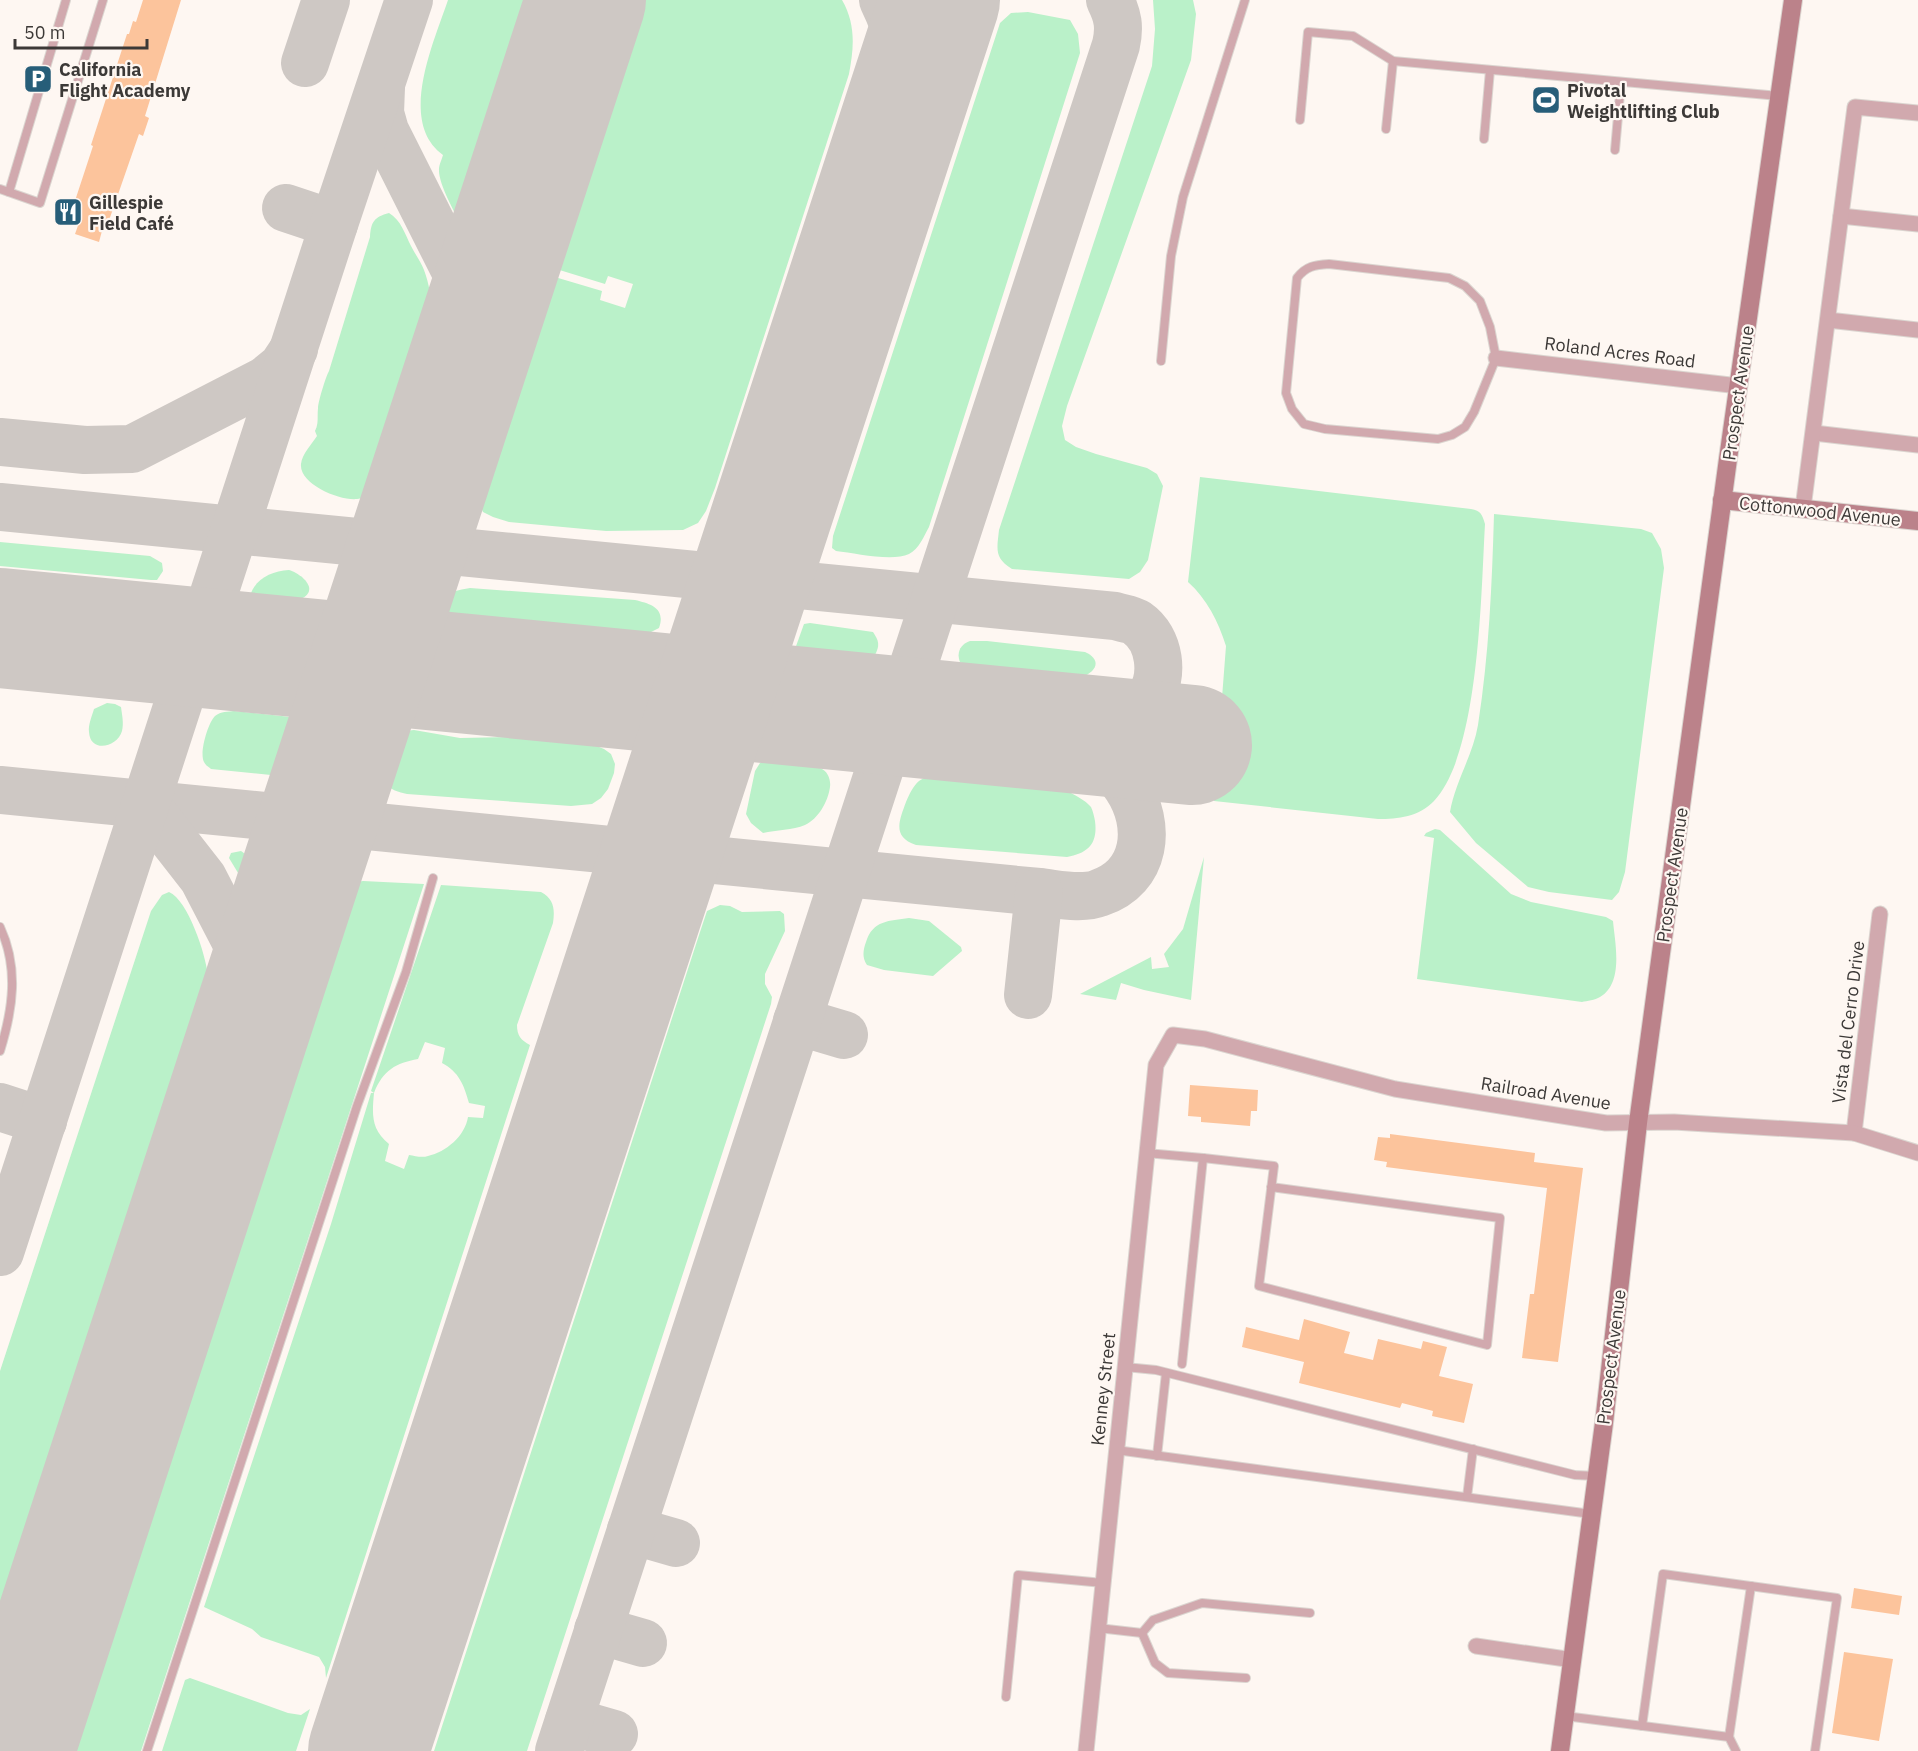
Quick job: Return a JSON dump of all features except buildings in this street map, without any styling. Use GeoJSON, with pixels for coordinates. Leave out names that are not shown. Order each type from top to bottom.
{"type":"FeatureCollection","features":[{"type":"Feature","properties":{"kind":"main road","name":"Prospect Avenue"},"geometry":{"type":"LineString","coordinates":[[1560,1751],[1597,1477],[1638,1123],[1722,500],[1793,0]]}},
{"type":"Feature","properties":{"kind":"main road","name":"Cottonwood Avenue"},"geometry":{"type":"LineString","coordinates":[[1722,500],[1918,521]]}},
{"type":"Feature","properties":{"kind":"street"},"geometry":{"type":"LineString","coordinates":[[1803,508],[1855,107],[1918,113]]}},
{"type":"Feature","properties":{"kind":"street"},"geometry":{"type":"LineString","coordinates":[[1841,216],[1918,224]]}},
{"type":"Feature","properties":{"kind":"street"},"geometry":{"type":"LineString","coordinates":[[1828,320],[1918,330]]}},
{"type":"Feature","properties":{"kind":"street","name":"Roland Acres Road"},"geometry":{"type":"LineString","coordinates":[[1496,358],[1739,386]]}},
{"type":"Feature","properties":{"kind":"street"},"geometry":{"type":"LineString","coordinates":[[1814,433],[1918,445]]}},
{"type":"Feature","properties":{"kind":"street","name":"Vista del Cerro Drive"},"geometry":{"type":"LineString","coordinates":[[1854,1133],[1880,915]]}},
{"type":"Feature","properties":{"kind":"street","name":"Railroad Avenue"},"geometry":{"type":"LineString","coordinates":[[1173,1035],[1205,1039],[1395,1089],[1606,1124],[1674,1122],[1854,1133],[1918,1153]]}},
{"type":"Feature","properties":{"kind":"street","name":"Kenney Street"},"geometry":{"type":"LineString","coordinates":[[1086,1751],[1156,1065],[1173,1035]]}},
{"type":"Feature","properties":{"kind":"street"},"geometry":{"type":"LineString","coordinates":[[1476,1646],[1573,1660]]}},
{"type":"Feature","properties":{"kind":"lane"},"geometry":{"type":"LineString","coordinates":[[9,192],[66,0]]}},
{"type":"Feature","properties":{"kind":"lane"},"geometry":{"type":"LineString","coordinates":[[0,189],[40,203],[103,0]]}},
{"type":"Feature","properties":{"kind":"lane"},"geometry":{"type":"LineString","coordinates":[[1161,361],[1171,256],[1183,197],[1245,0]]}},
{"type":"Feature","properties":{"kind":"lane"},"geometry":{"type":"LineString","coordinates":[[1300,120],[1308,32],[1353,36],[1393,61],[1779,96]]}},
{"type":"Feature","properties":{"kind":"lane"},"geometry":{"type":"LineString","coordinates":[[1386,129],[1393,61]]}},
{"type":"Feature","properties":{"kind":"lane"},"geometry":{"type":"LineString","coordinates":[[1484,139],[1490,70]]}},
{"type":"Feature","properties":{"kind":"lane"},"geometry":{"type":"LineString","coordinates":[[1615,150],[1621,82]]}},
{"type":"Feature","properties":{"kind":"lane"},"geometry":{"type":"LineString","coordinates":[[1329,264],[1449,278],[1466,286],[1480,301],[1490,327],[1496,358],[1466,427],[1452,435],[1437,439],[1325,429],[1304,424],[1292,409],[1286,393],[1297,278],[1302,271],[1311,266],[1329,264]]}},
{"type":"Feature","properties":{"kind":"lane"},"geometry":{"type":"LineString","coordinates":[[147,1751],[357,1107],[409,963],[433,878]]}},
{"type":"Feature","properties":{"kind":"lane"},"geometry":{"type":"LineString","coordinates":[[0,927],[6,939],[13,988],[0,1051]]}},
{"type":"Feature","properties":{"kind":"lane"},"geometry":{"type":"LineString","coordinates":[[1146,1154],[1274,1166],[1271,1187],[1259,1286],[1486,1345],[1500,1218],[1271,1187]]}},
{"type":"Feature","properties":{"kind":"lane"},"geometry":{"type":"LineString","coordinates":[[1182,1364],[1203,1158]]}},
{"type":"Feature","properties":{"kind":"lane"},"geometry":{"type":"LineString","coordinates":[[1125,1367],[1166,1373],[1575,1475],[1597,1477]]}},
{"type":"Feature","properties":{"kind":"lane"},"geometry":{"type":"LineString","coordinates":[[1157,1456],[1166,1373]]}},
{"type":"Feature","properties":{"kind":"lane"},"geometry":{"type":"LineString","coordinates":[[1467,1497],[1473,1449]]}},
{"type":"Feature","properties":{"kind":"lane"},"geometry":{"type":"LineString","coordinates":[[1116,1450],[1592,1514]]}},
{"type":"Feature","properties":{"kind":"lane"},"geometry":{"type":"LineString","coordinates":[[1642,1726],[1663,1574],[1837,1598],[1815,1751]]}},
{"type":"Feature","properties":{"kind":"lane"},"geometry":{"type":"LineString","coordinates":[[1006,1697],[1018,1575],[1103,1582]]}},
{"type":"Feature","properties":{"kind":"lane"},"geometry":{"type":"LineString","coordinates":[[1736,1751],[1729,1737],[1751,1586]]}},
{"type":"Feature","properties":{"kind":"lane"},"geometry":{"type":"LineString","coordinates":[[1142,1633],[1153,1620],[1202,1603],[1310,1612]]}},
{"type":"Feature","properties":{"kind":"lane"},"geometry":{"type":"LineString","coordinates":[[1098,1628],[1142,1633]]}},
{"type":"Feature","properties":{"kind":"lane"},"geometry":{"type":"LineString","coordinates":[[1142,1633],[1155,1663],[1168,1673],[1246,1678]]}},
{"type":"Feature","properties":{"kind":"lane"},"geometry":{"type":"LineString","coordinates":[[1565,1716],[1729,1737]]}},
{"type":"Feature","properties":{"kind":"green space"},"geometry":{"type":"Polygon","coordinates":[[[448,0],[542,0],[492,157],[466,227],[463,227],[452,207],[439,175],[443,155],[429,141],[422,123],[423,81],[448,0]]]}},
{"type":"Feature","properties":{"kind":"green space"},"geometry":{"type":"Polygon","coordinates":[[[627,0],[842,0],[850,18],[853,36],[849,74],[715,488],[706,511],[698,523],[683,530],[606,531],[509,522],[483,512],[478,500],[476,485],[487,427],[538,272],[602,291],[600,300],[625,308],[633,284],[608,276],[605,284],[540,264],[627,0]]]}},
{"type":"Feature","properties":{"kind":"green space"},"geometry":{"type":"Polygon","coordinates":[[[1153,0],[1193,0],[1196,14],[1191,60],[1067,406],[1062,426],[1065,440],[1076,447],[1147,468],[1157,474],[1163,486],[1148,560],[1140,572],[1129,579],[1012,569],[999,557],[999,530],[1152,66],[1155,29],[1153,0]]]}},
{"type":"Feature","properties":{"kind":"green space"},"geometry":{"type":"Polygon","coordinates":[[[1028,12],[1070,20],[1078,34],[1080,53],[929,527],[916,549],[902,556],[883,557],[836,551],[832,548],[833,536],[1000,23],[1011,13],[1028,12]]]}},
{"type":"Feature","properties":{"kind":"green space"},"geometry":{"type":"Polygon","coordinates":[[[389,213],[400,223],[424,270],[431,310],[430,331],[422,371],[388,470],[373,491],[361,498],[350,499],[331,494],[313,484],[302,471],[301,464],[305,453],[317,436],[315,431],[318,405],[370,237],[372,224],[380,216],[389,213]]]}},
{"type":"Feature","properties":{"kind":"green space"},"geometry":{"type":"Polygon","coordinates":[[[1200,477],[1471,509],[1481,514],[1485,524],[1482,589],[1469,710],[1461,747],[1449,778],[1434,801],[1422,811],[1408,816],[1378,819],[1214,801],[1226,646],[1211,611],[1188,582],[1200,477]]]}},
{"type":"Feature","properties":{"kind":"green space"},"geometry":{"type":"Polygon","coordinates":[[[1494,514],[1641,529],[1652,533],[1661,549],[1664,568],[1625,872],[1619,892],[1612,900],[1528,887],[1476,843],[1450,812],[1478,725],[1485,672],[1494,514]]]}},
{"type":"Feature","properties":{"kind":"green space"},"geometry":{"type":"Polygon","coordinates":[[[0,542],[150,556],[162,563],[163,571],[157,580],[151,580],[0,566],[0,542]]]}},
{"type":"Feature","properties":{"kind":"green space"},"geometry":{"type":"Polygon","coordinates":[[[289,570],[299,575],[307,583],[309,591],[306,595],[301,599],[283,604],[253,602],[250,596],[252,590],[260,581],[270,574],[289,570]]]}},
{"type":"Feature","properties":{"kind":"green space"},"geometry":{"type":"Polygon","coordinates":[[[470,588],[635,600],[656,608],[661,621],[659,628],[649,633],[460,620],[443,617],[436,611],[443,597],[470,588]]]}},
{"type":"Feature","properties":{"kind":"green space"},"geometry":{"type":"Polygon","coordinates":[[[804,624],[873,632],[878,643],[875,655],[864,658],[796,653],[795,649],[804,624]]]}},
{"type":"Feature","properties":{"kind":"green space"},"geometry":{"type":"Polygon","coordinates":[[[970,641],[1085,652],[1094,658],[1096,665],[1091,672],[1082,677],[972,667],[960,662],[959,655],[962,646],[970,641]]]}},
{"type":"Feature","properties":{"kind":"green space"},"geometry":{"type":"Polygon","coordinates":[[[107,703],[121,707],[123,722],[119,737],[104,746],[94,743],[89,732],[94,709],[107,703]]]}},
{"type":"Feature","properties":{"kind":"green space"},"geometry":{"type":"Polygon","coordinates":[[[234,711],[300,718],[304,724],[294,754],[278,772],[271,775],[211,769],[204,762],[203,745],[212,720],[220,713],[234,711]]]}},
{"type":"Feature","properties":{"kind":"green space"},"geometry":{"type":"Polygon","coordinates":[[[414,730],[460,738],[514,737],[592,744],[611,754],[615,764],[614,773],[608,789],[592,804],[571,806],[407,794],[392,789],[385,783],[382,765],[391,738],[397,733],[414,730]]]}},
{"type":"Feature","properties":{"kind":"green space"},"geometry":{"type":"Polygon","coordinates":[[[765,761],[807,764],[823,769],[827,773],[830,784],[829,793],[822,809],[810,822],[795,828],[763,833],[751,823],[746,814],[755,771],[760,763],[765,761]]]}},
{"type":"Feature","properties":{"kind":"green space"},"geometry":{"type":"Polygon","coordinates":[[[942,776],[1067,791],[1091,807],[1096,829],[1093,841],[1086,850],[1067,857],[916,845],[908,842],[903,838],[899,828],[910,794],[921,779],[942,776]]]}},
{"type":"Feature","properties":{"kind":"green space"},"geometry":{"type":"Polygon","coordinates":[[[1435,829],[1440,830],[1511,894],[1531,902],[1606,917],[1613,921],[1616,962],[1615,973],[1608,991],[1598,998],[1582,1002],[1417,979],[1434,838],[1424,836],[1435,829]]]}},
{"type":"Feature","properties":{"kind":"green space"},"geometry":{"type":"Polygon","coordinates":[[[241,851],[251,864],[254,881],[252,892],[249,891],[229,858],[231,853],[241,851]]]}},
{"type":"Feature","properties":{"kind":"green space"},"geometry":{"type":"Polygon","coordinates":[[[1204,857],[1191,1000],[1121,983],[1116,1000],[1080,994],[1151,957],[1152,969],[1169,967],[1164,954],[1183,929],[1204,857]]]}},
{"type":"Feature","properties":{"kind":"green space"},"geometry":{"type":"Polygon","coordinates":[[[363,881],[424,884],[141,1751],[55,1751],[323,936],[341,894],[354,883],[363,881]]]}},
{"type":"Feature","properties":{"kind":"green space"},"geometry":{"type":"Polygon","coordinates":[[[441,885],[541,892],[549,898],[553,905],[553,923],[517,1025],[520,1037],[530,1045],[326,1678],[325,1667],[319,1657],[261,1637],[252,1629],[204,1607],[331,1224],[371,1093],[374,1093],[371,1091],[441,885]],[[425,1042],[418,1059],[391,1069],[374,1093],[374,1121],[379,1133],[389,1144],[385,1161],[404,1169],[409,1155],[426,1157],[441,1151],[459,1137],[468,1117],[483,1118],[485,1106],[469,1103],[460,1080],[442,1063],[445,1048],[425,1042]]]}},
{"type":"Feature","properties":{"kind":"green space"},"geometry":{"type":"Polygon","coordinates":[[[169,892],[176,897],[189,917],[207,967],[204,1032],[0,1666],[0,1371],[151,911],[162,895],[169,892]]]}},
{"type":"Feature","properties":{"kind":"green space"},"geometry":{"type":"Polygon","coordinates":[[[720,905],[730,906],[742,912],[780,911],[784,914],[785,931],[765,974],[765,984],[772,997],[771,1004],[527,1751],[434,1751],[707,911],[720,905]]]}},
{"type":"Feature","properties":{"kind":"green space"},"geometry":{"type":"Polygon","coordinates":[[[909,918],[929,921],[961,947],[962,951],[933,976],[884,970],[867,965],[864,960],[865,945],[873,929],[883,923],[909,918]]]}},
{"type":"Feature","properties":{"kind":"green space"},"geometry":{"type":"Polygon","coordinates":[[[190,1678],[288,1713],[301,1715],[310,1709],[296,1751],[162,1751],[185,1680],[190,1678]]]}},
{"type":"Feature","properties":{"kind":"taxiway"},"geometry":{"type":"LineString","coordinates":[[305,63],[326,0]]}},
{"type":"Feature","properties":{"kind":"taxiway"},"geometry":{"type":"LineString","coordinates":[[0,1252],[409,0]]}},
{"type":"Feature","properties":{"kind":"taxiway"},"geometry":{"type":"LineString","coordinates":[[849,268],[905,92],[900,45],[883,0]]}},
{"type":"Feature","properties":{"kind":"taxiway"},"geometry":{"type":"LineString","coordinates":[[911,99],[936,23],[949,0]]}},
{"type":"Feature","properties":{"kind":"taxiway"},"geometry":{"type":"LineString","coordinates":[[559,1751],[1116,45],[1118,22],[1110,0]]}},
{"type":"Feature","properties":{"kind":"taxiway"},"geometry":{"type":"LineString","coordinates":[[381,87],[380,113],[385,131],[465,290],[472,321],[471,340],[407,537]]}},
{"type":"Feature","properties":{"kind":"taxiway"},"geometry":{"type":"LineString","coordinates":[[286,208],[334,224]]}},
{"type":"Feature","properties":{"kind":"taxiway"},"geometry":{"type":"LineString","coordinates":[[0,442],[85,450],[132,449],[266,380],[282,367],[294,349]]}},
{"type":"Feature","properties":{"kind":"taxiway"},"geometry":{"type":"LineString","coordinates":[[0,507],[1115,616],[1137,623],[1151,638],[1158,658],[1157,680],[1149,699],[1127,716],[1111,723],[1059,732]]}},
{"type":"Feature","properties":{"kind":"taxiway"},"geometry":{"type":"LineString","coordinates":[[0,790],[1069,896],[1092,895],[1115,885],[1127,875],[1136,862],[1142,833],[1140,817],[1135,802],[1121,778],[1096,756],[1059,732]]}},
{"type":"Feature","properties":{"kind":"taxiway"},"geometry":{"type":"LineString","coordinates":[[146,805],[203,878],[262,992]]}},
{"type":"Feature","properties":{"kind":"taxiway"},"geometry":{"type":"LineString","coordinates":[[1028,995],[1039,892]]}},
{"type":"Feature","properties":{"kind":"taxiway"},"geometry":{"type":"LineString","coordinates":[[797,1021],[844,1035]]}},
{"type":"Feature","properties":{"kind":"taxiway"},"geometry":{"type":"LineString","coordinates":[[0,1107],[43,1121]]}},
{"type":"Feature","properties":{"kind":"taxiway"},"geometry":{"type":"LineString","coordinates":[[631,1530],[676,1543]]}},
{"type":"Feature","properties":{"kind":"taxiway"},"geometry":{"type":"LineString","coordinates":[[598,1630],[643,1643]]}},
{"type":"Feature","properties":{"kind":"taxiway"},"geometry":{"type":"LineString","coordinates":[[569,1721],[614,1734]]}},
{"type":"Feature","properties":{"kind":"runway"},"geometry":{"type":"LineString","coordinates":[[14,1751],[586,0]]}},
{"type":"Feature","properties":{"kind":"runway"},"geometry":{"type":"LineString","coordinates":[[368,1751],[940,0]]}},
{"type":"Feature","properties":{"kind":"runway"},"geometry":{"type":"LineString","coordinates":[[0,628],[1192,745]]}},
{"type":"Feature","properties":{"kind":"place","name":"California Flight Academy"},"geometry":{"type":"Point","coordinates":[38,79]}},
{"type":"Feature","properties":{"kind":"place","name":"Pivotal Weightlifting Club"},"geometry":{"type":"Point","coordinates":[1546,100]}},
{"type":"Feature","properties":{"kind":"place","name":"Gillespie Field Café"},"geometry":{"type":"Point","coordinates":[68,212]}}]}
